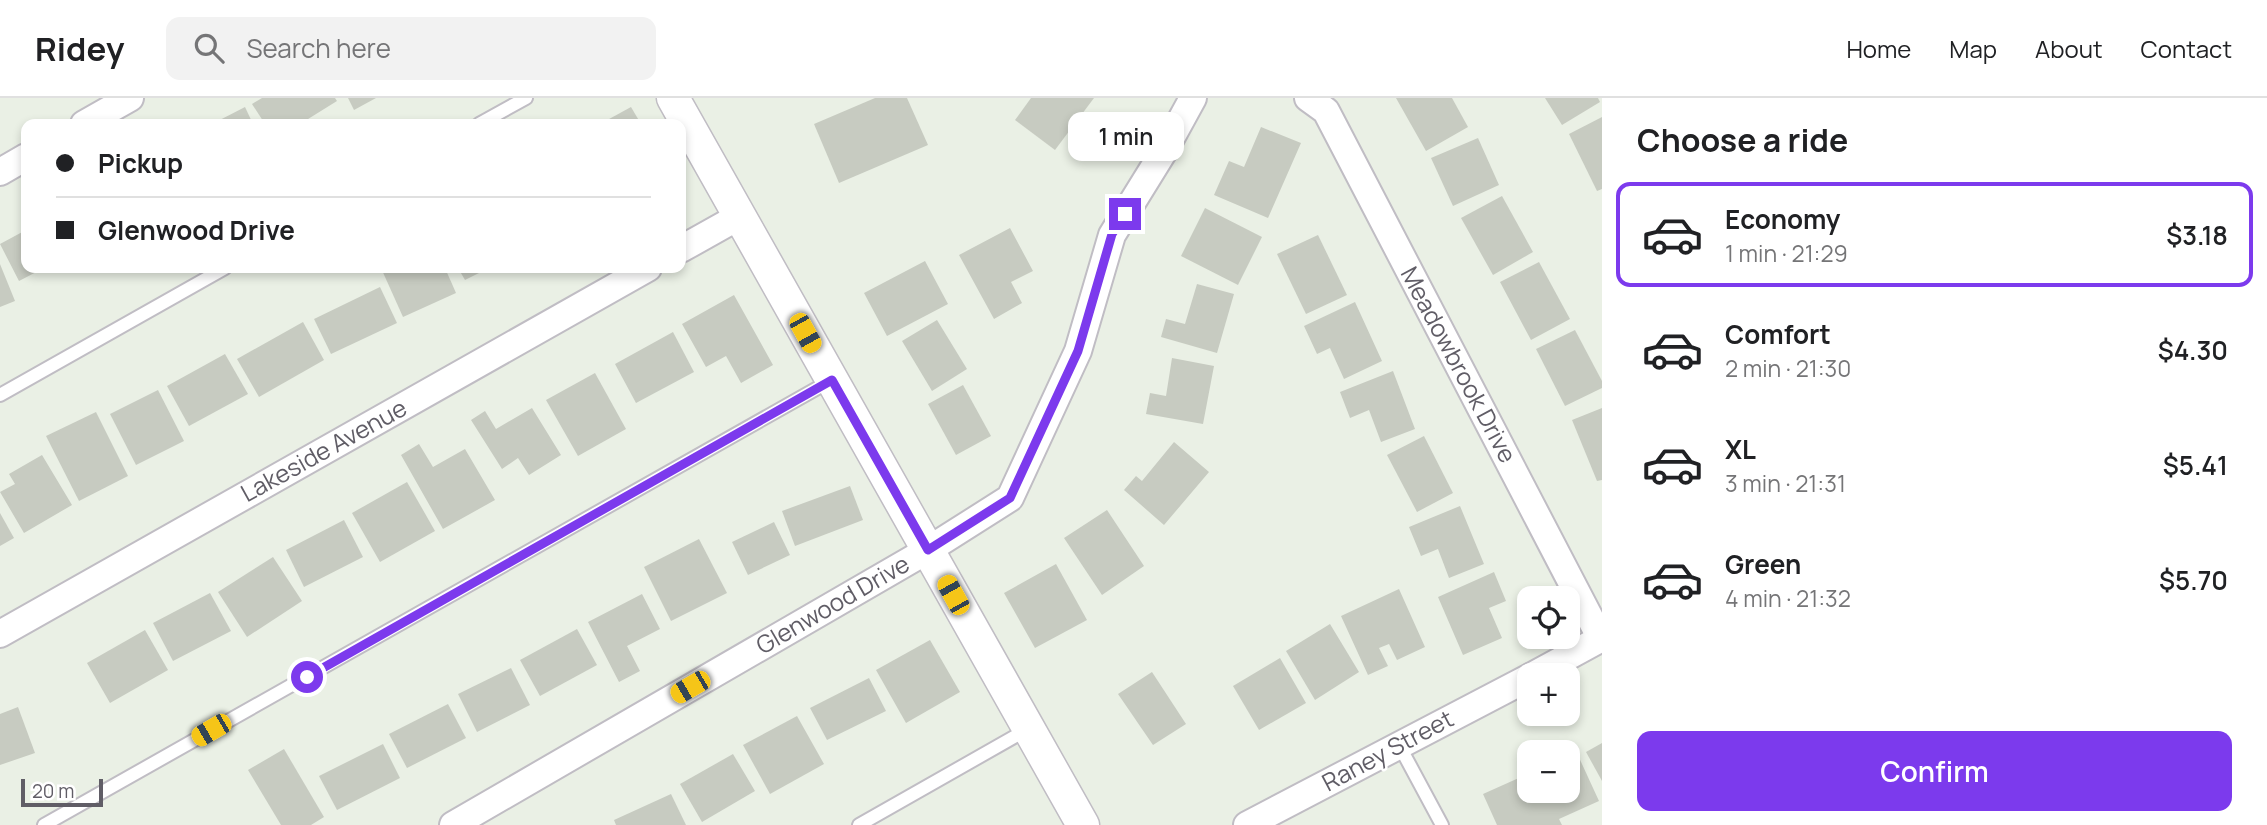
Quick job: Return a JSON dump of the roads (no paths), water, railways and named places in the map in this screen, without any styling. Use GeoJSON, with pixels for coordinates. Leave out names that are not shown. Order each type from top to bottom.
{"type":"FeatureCollection","features":[{"type":"Feature","properties":{"kind":"street"},"geometry":{"type":"LineString","coordinates":[[93,119],[130,98]]}},
{"type":"Feature","properties":{"kind":"street"},"geometry":{"type":"LineString","coordinates":[[673,98],[685,119]]}},
{"type":"Feature","properties":{"kind":"street","name":"Glenwood Drive"},"geometry":{"type":"LineString","coordinates":[[453,825],[928,550],[1010,498],[1078,351],[1112,234],[1164,151],[1193,98]]}},
{"type":"Feature","properties":{"kind":"street","name":"Meadowbrook Drive"},"geometry":{"type":"LineString","coordinates":[[1308,98],[1326,111],[1602,639]]}},
{"type":"Feature","properties":{"kind":"street"},"geometry":{"type":"LineString","coordinates":[[686,121],[1083,825]]}},
{"type":"Feature","properties":{"kind":"street"},"geometry":{"type":"LineString","coordinates":[[0,172],[21,160]]}},
{"type":"Feature","properties":{"kind":"street"},"geometry":{"type":"LineString","coordinates":[[686,246],[740,216]]}},
{"type":"Feature","properties":{"kind":"street","name":"Lakeside Avenue"},"geometry":{"type":"LineString","coordinates":[[0,634],[639,273]]}},
{"type":"Feature","properties":{"kind":"street","name":"Raney Street"},"geometry":{"type":"LineString","coordinates":[[1556,663],[1602,639]]}},
{"type":"Feature","properties":{"kind":"street","name":"Raney Street"},"geometry":{"type":"LineString","coordinates":[[1247,825],[1517,683]]}},
{"type":"Feature","properties":{"kind":"lane"},"geometry":{"type":"LineString","coordinates":[[488,119],[526,98]]}},
{"type":"Feature","properties":{"kind":"lane"},"geometry":{"type":"LineString","coordinates":[[0,395],[216,273]]}},
{"type":"Feature","properties":{"kind":"lane"},"geometry":{"type":"LineString","coordinates":[[44,825],[832,380]]}},
{"type":"Feature","properties":{"kind":"lane"},"geometry":{"type":"LineString","coordinates":[[859,825],[1029,729]]}},
{"type":"Feature","properties":{"kind":"lane"},"geometry":{"type":"LineString","coordinates":[[1399,745],[1442,825]]}}]}
